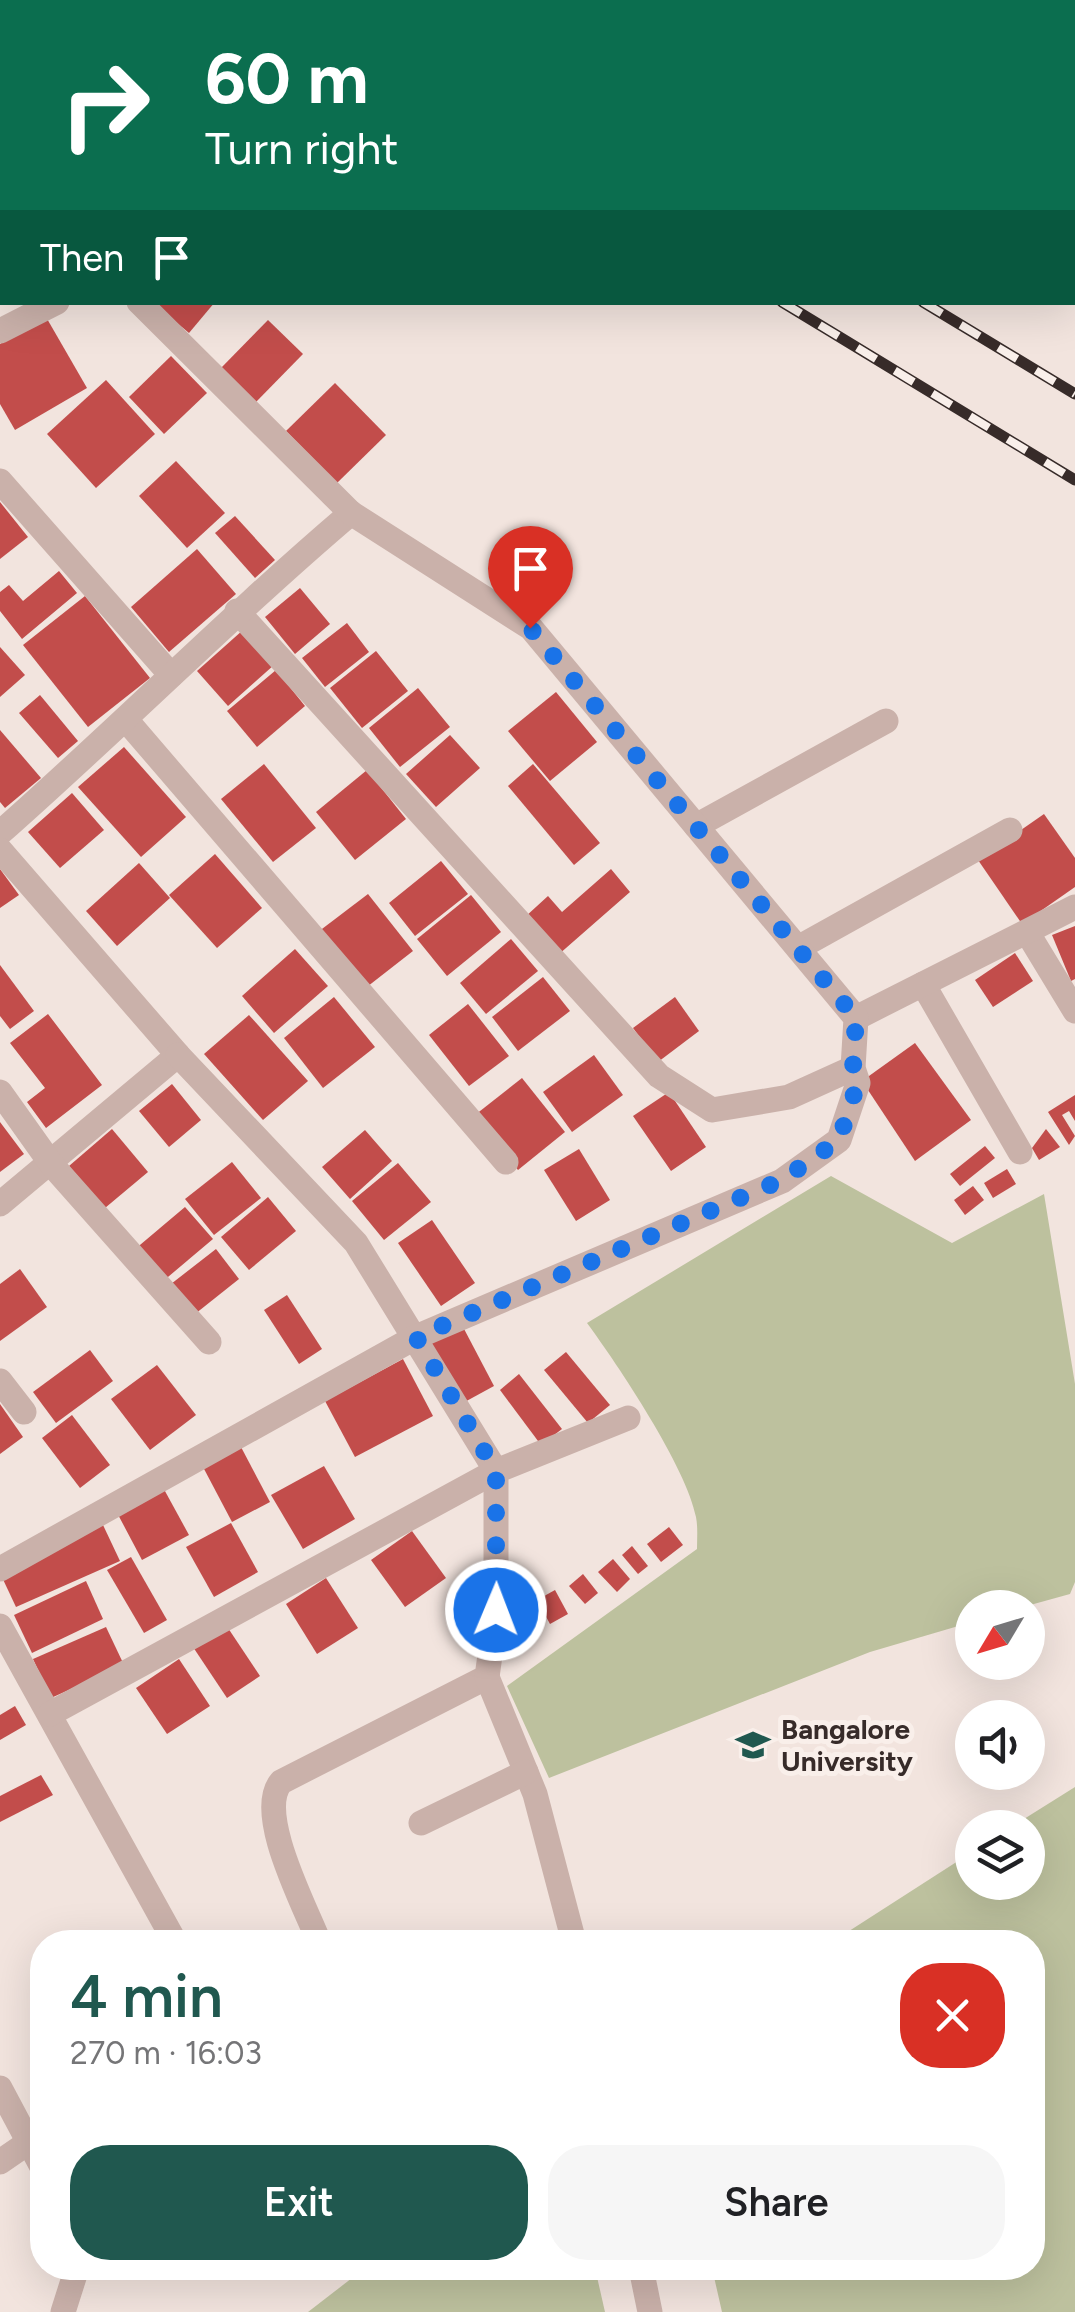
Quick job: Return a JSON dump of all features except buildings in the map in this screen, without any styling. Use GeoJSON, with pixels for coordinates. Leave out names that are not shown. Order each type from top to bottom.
{"type":"FeatureCollection","features":[{"type":"Feature","properties":{"kind":"street"},"geometry":{"type":"LineString","coordinates":[[0,332],[51,305]]}},
{"type":"Feature","properties":{"kind":"street"},"geometry":{"type":"LineString","coordinates":[[0,1569],[416,1337],[782,1180],[839,1140],[858,1082],[853,1068],[856,1018],[530,628],[351,513],[142,305]]}},
{"type":"Feature","properties":{"kind":"street"},"geometry":{"type":"LineString","coordinates":[[0,481],[171,676]]}},
{"type":"Feature","properties":{"kind":"street"},"geometry":{"type":"LineString","coordinates":[[0,833],[127,722],[237,611],[351,513]]}},
{"type":"Feature","properties":{"kind":"street"},"geometry":{"type":"LineString","coordinates":[[237,611],[659,1076],[712,1110],[788,1097],[853,1068]]}},
{"type":"Feature","properties":{"kind":"street"},"geometry":{"type":"LineString","coordinates":[[696,826],[886,721]]}},
{"type":"Feature","properties":{"kind":"street"},"geometry":{"type":"LineString","coordinates":[[127,722],[506,1162]]}},
{"type":"Feature","properties":{"kind":"street"},"geometry":{"type":"LineString","coordinates":[[798,948],[1010,830]]}},
{"type":"Feature","properties":{"kind":"street"},"geometry":{"type":"LineString","coordinates":[[0,850],[178,1055],[356,1243],[496,1471],[496,1610],[487,1677],[526,1772],[571,1930]]}},
{"type":"Feature","properties":{"kind":"street"},"geometry":{"type":"LineString","coordinates":[[856,1018],[1075,906]]}},
{"type":"Feature","properties":{"kind":"street"},"geometry":{"type":"LineString","coordinates":[[1026,932],[1075,1011]]}},
{"type":"Feature","properties":{"kind":"street"},"geometry":{"type":"LineString","coordinates":[[923,984],[1020,1152]]}},
{"type":"Feature","properties":{"kind":"street"},"geometry":{"type":"LineString","coordinates":[[0,1204],[178,1055]]}},
{"type":"Feature","properties":{"kind":"street"},"geometry":{"type":"LineString","coordinates":[[0,1092],[52,1164],[209,1342]]}},
{"type":"Feature","properties":{"kind":"street"},"geometry":{"type":"LineString","coordinates":[[0,1381],[24,1412]]}},
{"type":"Feature","properties":{"kind":"street"},"geometry":{"type":"LineString","coordinates":[[50,1714],[496,1471],[628,1418]]}},
{"type":"Feature","properties":{"kind":"street"},"geometry":{"type":"LineString","coordinates":[[0,1626],[168,1930]]}},
{"type":"Feature","properties":{"kind":"street"},"geometry":{"type":"LineString","coordinates":[[314,1930],[272,1819],[272,1793],[281,1782],[487,1677]]}},
{"type":"Feature","properties":{"kind":"street"},"geometry":{"type":"LineString","coordinates":[[420,1823],[526,1772]]}},
{"type":"Feature","properties":{"kind":"street"},"geometry":{"type":"LineString","coordinates":[[0,2088],[29,2142],[0,2162]]}},
{"type":"Feature","properties":{"kind":"street"},"geometry":{"type":"LineString","coordinates":[[63,2312],[73,2280]]}},
{"type":"Feature","properties":{"kind":"street"},"geometry":{"type":"LineString","coordinates":[[644,2280],[650,2312]]}},
{"type":"Feature","properties":{"kind":"green space"},"geometry":{"type":"Polygon","coordinates":[[[831,1176],[952,1243],[1044,1194],[1075,1384],[1075,1582],[1070,1594],[1045,1601],[1045,1590],[955,1590],[955,1627],[870,1652],[549,1778],[507,1686],[697,1549],[696,1517],[680,1472],[633,1390],[587,1323],[831,1176]]]}},
{"type":"Feature","properties":{"kind":"green space"},"geometry":{"type":"Polygon","coordinates":[[[1075,1787],[1075,2312],[722,2312],[715,2280],[1045,2280],[1045,1930],[851,1930],[955,1863],[955,1900],[1045,1900],[1045,1810],[1038,1810],[1075,1787]]]}},
{"type":"Feature","properties":{"kind":"green space"},"geometry":{"type":"Polygon","coordinates":[[[349,2280],[598,2280],[605,2312],[308,2312],[349,2280]]]}},
{"type":"Feature","properties":{"kind":"railway"},"geometry":{"type":"LineString","coordinates":[[787,305],[1075,480]]}},
{"type":"Feature","properties":{"kind":"railway"},"geometry":{"type":"LineString","coordinates":[[928,305],[1075,394]]}},
{"type":"Feature","properties":{"kind":"place","name":"Bangalore University"},"geometry":{"type":"Point","coordinates":[753,1745]}},
{"type":"Feature","properties":{"kind":"route"},"geometry":{"type":"LineString","coordinates":[[496,1610],[496,1471],[416,1337],[782,1180],[839,1140],[858,1082],[853,1068],[856,1018],[530,628]]}}]}
